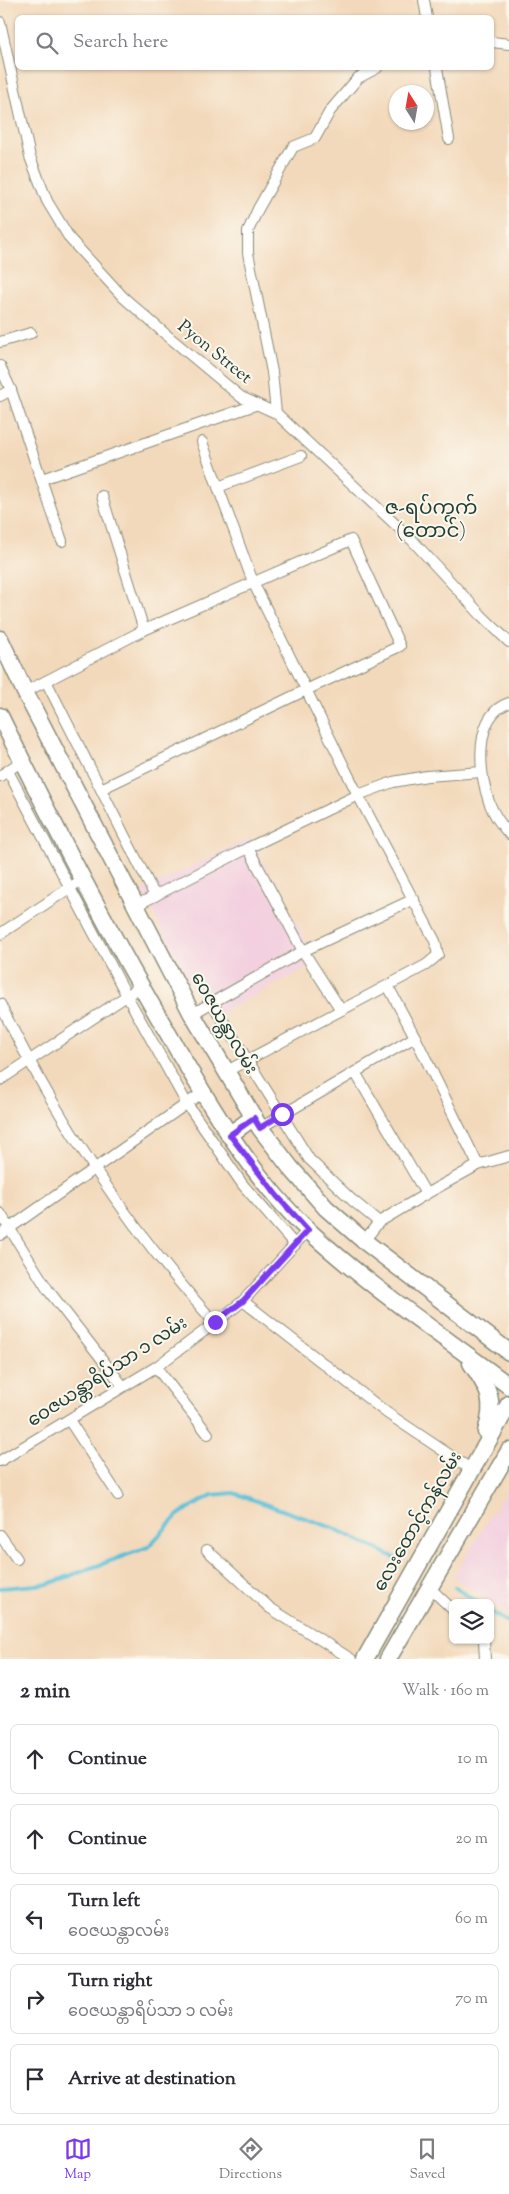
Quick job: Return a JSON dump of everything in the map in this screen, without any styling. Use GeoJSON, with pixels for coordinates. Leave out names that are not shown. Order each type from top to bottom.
{"type":"FeatureCollection","features":[{"type":"Feature","properties":{"kind":"main road","name":"ဝေဇယန္တာလမ်း"},"geometry":{"type":"LineString","coordinates":[[0,639],[25,692],[192,1014],[257,1123],[290,1168],[326,1208],[364,1241],[509,1352]]}},
{"type":"Feature","properties":{"kind":"main road"},"geometry":{"type":"LineString","coordinates":[[0,716],[77,883],[134,991],[230,1135],[277,1196],[308,1230],[369,1280],[509,1386]]}},
{"type":"Feature","properties":{"kind":"main road"},"geometry":{"type":"LineString","coordinates":[[230,1135],[257,1123]]}},
{"type":"Feature","properties":{"kind":"main road"},"geometry":{"type":"LineString","coordinates":[[482,1333],[492,1337],[509,1338]]}},
{"type":"Feature","properties":{"kind":"main road"},"geometry":{"type":"LineString","coordinates":[[465,1352],[490,1396],[492,1415],[475,1464]]}},
{"type":"Feature","properties":{"kind":"main road","name":"လေးထောင့်ကန်လမ်း"},"geometry":{"type":"LineString","coordinates":[[365,1659],[509,1404]]}},
{"type":"Feature","properties":{"kind":"main road"},"geometry":{"type":"LineString","coordinates":[[388,1659],[507,1456]]}},
{"type":"Feature","properties":{"kind":"street"},"geometry":{"type":"LineString","coordinates":[[424,0],[426,15]]}},
{"type":"Feature","properties":{"kind":"street","name":"Pyon Street"},"geometry":{"type":"LineString","coordinates":[[0,22],[30,157],[47,201],[70,239],[123,297],[241,397],[254,405],[276,413],[412,540],[481,615],[509,642]]}},
{"type":"Feature","properties":{"kind":"street"},"geometry":{"type":"LineString","coordinates":[[494,42],[509,44]]}},
{"type":"Feature","properties":{"kind":"street"},"geometry":{"type":"LineString","coordinates":[[276,413],[272,372],[248,253],[248,230],[293,147],[315,138],[330,111],[358,78],[373,70]]}},
{"type":"Feature","properties":{"kind":"street"},"geometry":{"type":"LineString","coordinates":[[437,70],[449,139]]}},
{"type":"Feature","properties":{"kind":"street"},"geometry":{"type":"LineString","coordinates":[[0,342],[31,333]]}},
{"type":"Feature","properties":{"kind":"street"},"geometry":{"type":"LineString","coordinates":[[0,366],[11,390],[62,541]]}},
{"type":"Feature","properties":{"kind":"street"},"geometry":{"type":"LineString","coordinates":[[0,396],[11,390]]}},
{"type":"Feature","properties":{"kind":"street"},"geometry":{"type":"LineString","coordinates":[[42,479],[254,405]]}},
{"type":"Feature","properties":{"kind":"street"},"geometry":{"type":"LineString","coordinates":[[202,442],[253,582],[358,795],[435,941],[438,955],[426,965],[388,986],[227,1071]]}},
{"type":"Feature","properties":{"kind":"street"},"geometry":{"type":"LineString","coordinates":[[218,487],[301,456]]}},
{"type":"Feature","properties":{"kind":"street"},"geometry":{"type":"LineString","coordinates":[[102,496],[144,630]]}},
{"type":"Feature","properties":{"kind":"street"},"geometry":{"type":"LineString","coordinates":[[25,692],[144,630],[351,540],[400,646],[101,789]]}},
{"type":"Feature","properties":{"kind":"street"},"geometry":{"type":"LineString","coordinates":[[46,681],[155,896]]}},
{"type":"Feature","properties":{"kind":"street"},"geometry":{"type":"LineString","coordinates":[[509,703],[499,707],[491,714],[481,745],[482,772],[489,803],[502,826],[509,834]]}},
{"type":"Feature","properties":{"kind":"street"},"geometry":{"type":"LineString","coordinates":[[0,934],[77,883],[4,774],[22,761]]}},
{"type":"Feature","properties":{"kind":"street"},"geometry":{"type":"LineString","coordinates":[[135,906],[248,848],[358,795],[393,782],[482,772]]}},
{"type":"Feature","properties":{"kind":"street"},"geometry":{"type":"LineString","coordinates":[[248,848],[303,951],[341,1010]]}},
{"type":"Feature","properties":{"kind":"street"},"geometry":{"type":"LineString","coordinates":[[192,1014],[303,951],[414,899]]}},
{"type":"Feature","properties":{"kind":"street"},"geometry":{"type":"LineString","coordinates":[[388,986],[478,1165]]}},
{"type":"Feature","properties":{"kind":"street"},"geometry":{"type":"LineString","coordinates":[[0,1080],[134,991],[186,1104],[243,1185],[295,1245]]}},
{"type":"Feature","properties":{"kind":"street"},"geometry":{"type":"LineString","coordinates":[[212,1003],[309,1159],[352,1200],[379,1222]]}},
{"type":"Feature","properties":{"kind":"street"},"geometry":{"type":"LineString","coordinates":[[0,1004],[28,1062],[94,1168],[165,1265],[215,1322]]}},
{"type":"Feature","properties":{"kind":"street"},"geometry":{"type":"LineString","coordinates":[[257,1123],[282,1114],[415,1037]]}},
{"type":"Feature","properties":{"kind":"street"},"geometry":{"type":"LineString","coordinates":[[355,1072],[426,1194]]}},
{"type":"Feature","properties":{"kind":"street"},"geometry":{"type":"LineString","coordinates":[[0,1235],[202,1093]]}},
{"type":"Feature","properties":{"kind":"street"},"geometry":{"type":"LineString","coordinates":[[364,1241],[379,1222],[426,1194],[478,1165],[509,1156]]}},
{"type":"Feature","properties":{"kind":"street"},"geometry":{"type":"LineString","coordinates":[[0,1213],[48,1290],[123,1386]]}},
{"type":"Feature","properties":{"kind":"street","name":"ဝေဇယန္တာရိပ်သာ ၁ လမ်း"},"geometry":{"type":"LineString","coordinates":[[1,1459],[156,1367],[243,1301],[308,1230]]}},
{"type":"Feature","properties":{"kind":"street"},"geometry":{"type":"LineString","coordinates":[[243,1301],[388,1413],[475,1464]]}},
{"type":"Feature","properties":{"kind":"street"},"geometry":{"type":"LineString","coordinates":[[156,1367],[208,1434]]}},
{"type":"Feature","properties":{"kind":"street"},"geometry":{"type":"LineString","coordinates":[[69,1420],[118,1495]]}},
{"type":"Feature","properties":{"kind":"street"},"geometry":{"type":"LineString","coordinates":[[0,1535],[17,1559]]}},
{"type":"Feature","properties":{"kind":"street"},"geometry":{"type":"LineString","coordinates":[[207,1550],[270,1608],[351,1659]]}},
{"type":"Feature","properties":{"kind":"street"},"geometry":{"type":"LineString","coordinates":[[430,1588],[449,1606]]}},
{"type":"Feature","properties":{"kind":"street"},"geometry":{"type":"LineString","coordinates":[[484,1644],[485,1659]]}},
{"type":"Feature","properties":{"kind":"shaded area"},"geometry":{"type":"Polygon","coordinates":[[[250,838],[317,962],[209,1019],[142,891],[250,838]]]}},
{"type":"Feature","properties":{"kind":"shaded area"},"geometry":{"type":"Polygon","coordinates":[[[509,1486],[509,1614],[494,1604],[494,1599],[486,1599],[453,1577],[509,1486]]]}},
{"type":"Feature","properties":{"kind":"waterway"},"geometry":{"type":"LineString","coordinates":[[0,1588],[48,1584],[148,1547],[178,1515],[212,1495],[234,1493],[333,1528],[400,1560]]}},
{"type":"Feature","properties":{"kind":"waterway"},"geometry":{"type":"LineString","coordinates":[[455,1587],[472,1599]]}},
{"type":"Feature","properties":{"kind":"waterway"},"geometry":{"type":"LineString","coordinates":[[494,1614],[509,1623]]}},
{"type":"Feature","properties":{"kind":"district","name":"ဇ-ရပ်ကွက် (တောင်)"},"geometry":{"type":"Point","coordinates":[431,520]}},
{"type":"Feature","properties":{"kind":"route"},"geometry":{"type":"LineString","coordinates":[[215,1322],[243,1301],[308,1230],[277,1196],[230,1135],[254,1118],[260,1128],[282,1114]]}}]}
